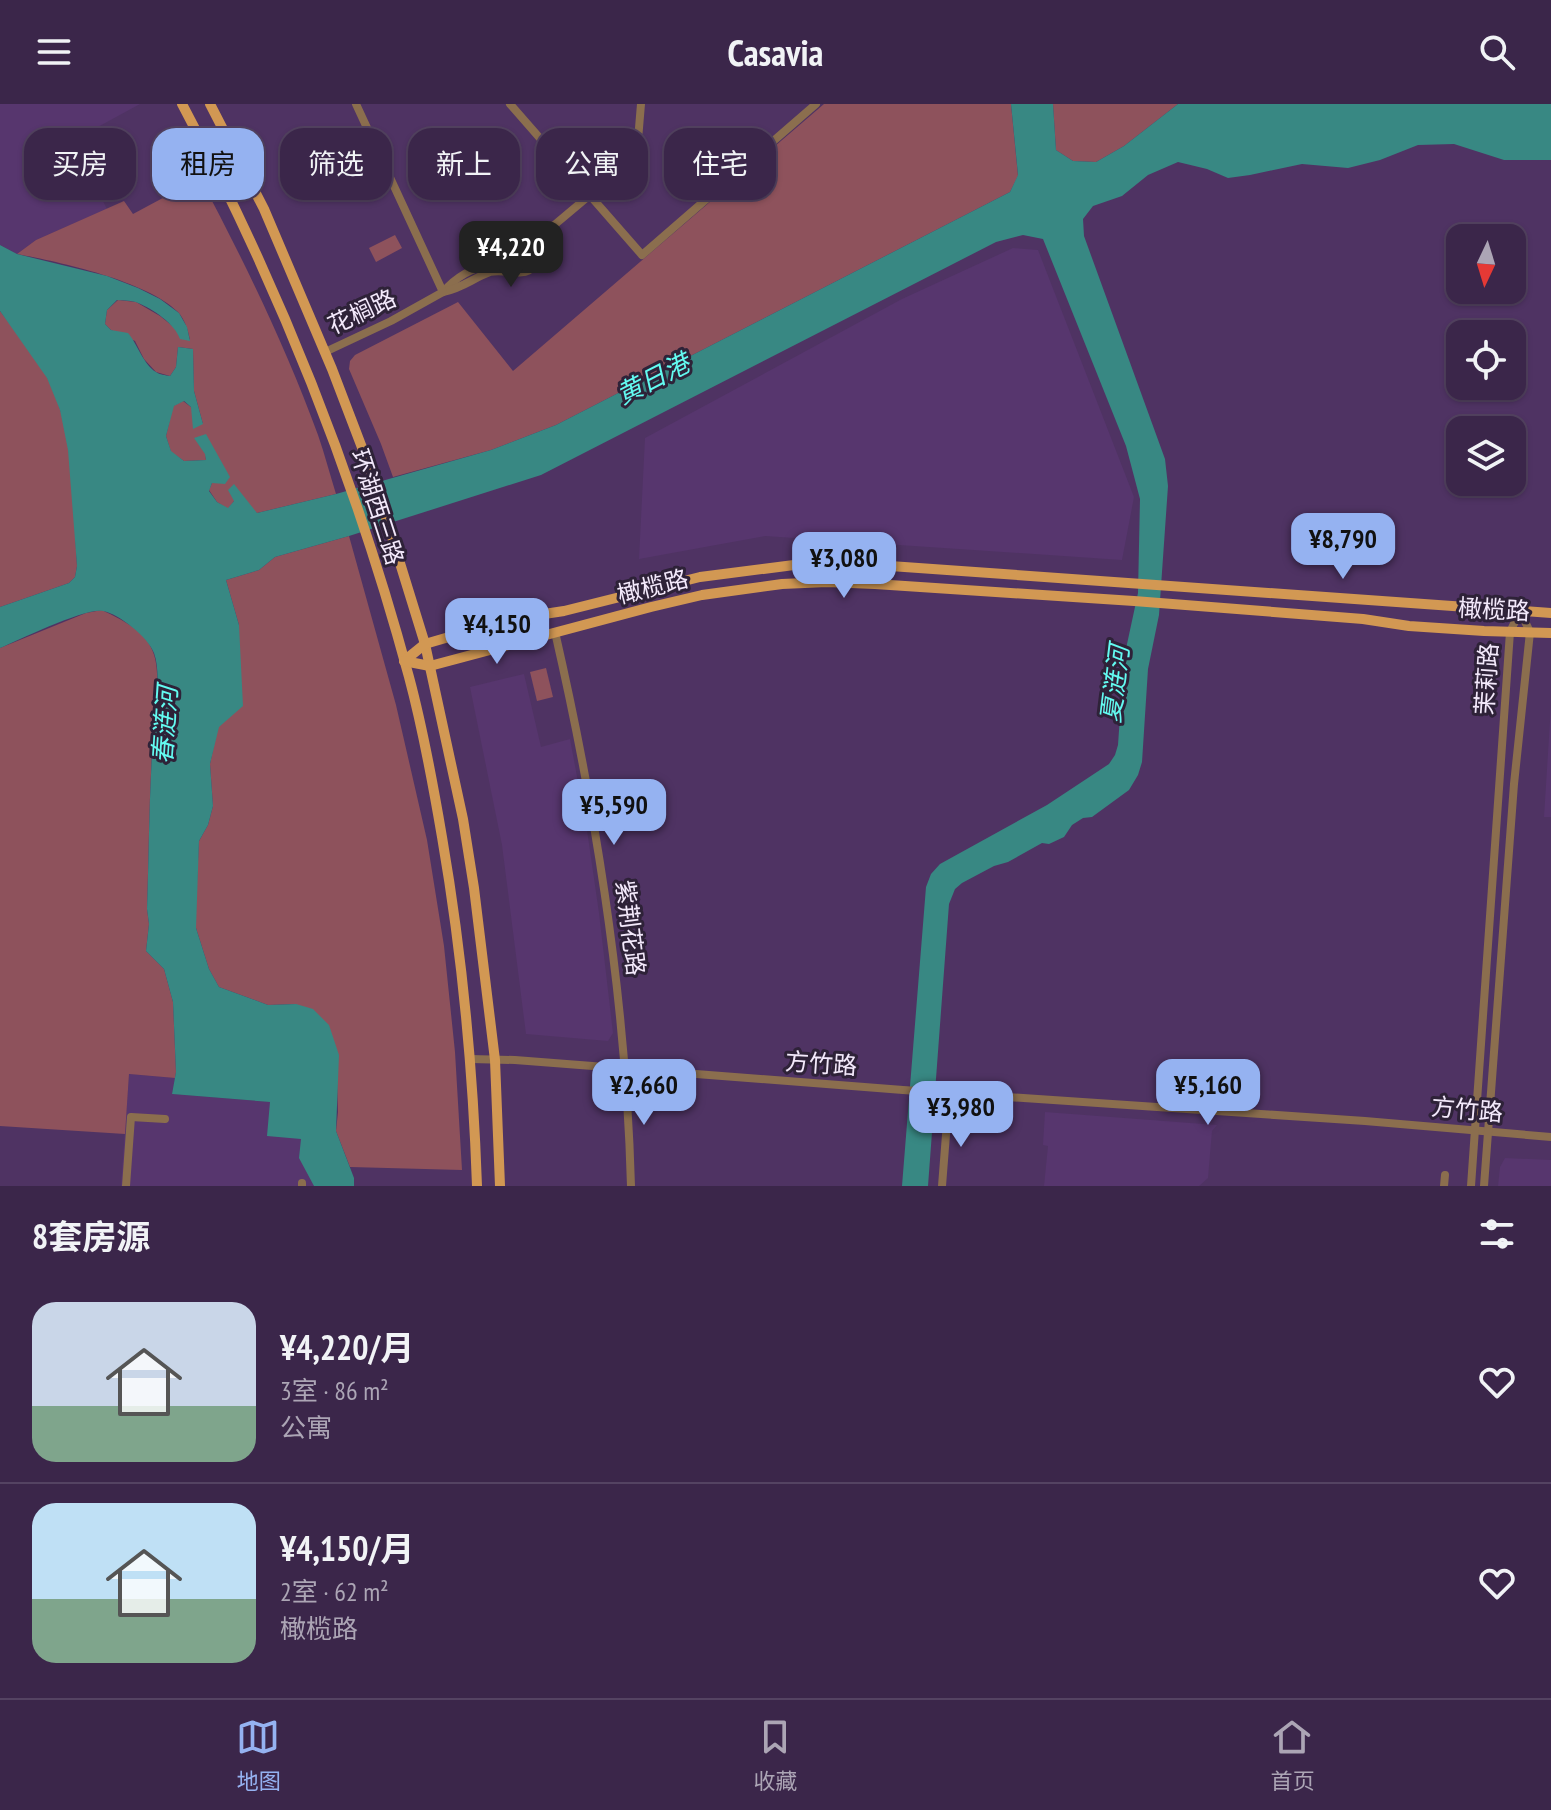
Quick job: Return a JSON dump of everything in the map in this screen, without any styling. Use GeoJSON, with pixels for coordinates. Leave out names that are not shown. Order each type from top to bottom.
{"type":"FeatureCollection","features":[{"type":"Feature","properties":{"kind":"main road","name":"环湖西三路"},"geometry":{"type":"LineString","coordinates":[[184,104],[271,283],[324,411],[366,533],[404,661],[435,794],[452,895],[471,1059],[477,1186]]}},
{"type":"Feature","properties":{"kind":"main road","name":"环湖西三路"},"geometry":{"type":"LineString","coordinates":[[210,104],[264,209],[325,352],[374,479],[425,644],[463,819],[483,960],[495,1060],[500,1186]]}},
{"type":"Feature","properties":{"kind":"main road","name":"橄榄路"},"geometry":{"type":"LineString","coordinates":[[404,661],[425,644],[531,616],[564,611],[700,577],[794,565],[876,565],[1551,613]]}},
{"type":"Feature","properties":{"kind":"main road","name":"橄榄路"},"geometry":{"type":"LineString","coordinates":[[404,661],[430,666],[702,595],[782,584],[827,582],[1162,603],[1363,619],[1409,626],[1551,633]]}},
{"type":"Feature","properties":{"kind":"street"},"geometry":{"type":"LineString","coordinates":[[356,104],[443,292]]}},
{"type":"Feature","properties":{"kind":"street"},"geometry":{"type":"LineString","coordinates":[[510,104],[536,134]]}},
{"type":"Feature","properties":{"kind":"street"},"geometry":{"type":"LineString","coordinates":[[639,128],[641,104]]}},
{"type":"Feature","properties":{"kind":"street"},"geometry":{"type":"LineString","coordinates":[[594,200],[642,255],[816,104]]}},
{"type":"Feature","properties":{"kind":"street","name":"花榈路"},"geometry":{"type":"LineString","coordinates":[[325,352],[443,292],[455,279],[484,266],[516,263],[534,248],[540,237],[585,200]]}},
{"type":"Feature","properties":{"kind":"street","name":"茉莉路"},"geometry":{"type":"LineString","coordinates":[[1471,1186],[1510,632],[1520,611]]}},
{"type":"Feature","properties":{"kind":"street","name":"茉莉路"},"geometry":{"type":"LineString","coordinates":[[1484,1186],[1514,784],[1530,632],[1520,611]]}},
{"type":"Feature","properties":{"kind":"street","name":"紫荆花路"},"geometry":{"type":"LineString","coordinates":[[555,632],[589,792],[611,926],[625,1069],[631,1186]]}},
{"type":"Feature","properties":{"kind":"street","name":"方竹路"},"geometry":{"type":"LineString","coordinates":[[471,1059],[1365,1121],[1551,1137]]}},
{"type":"Feature","properties":{"kind":"street"},"geometry":{"type":"LineString","coordinates":[[942,1186],[948,1109]]}},
{"type":"Feature","properties":{"kind":"street"},"geometry":{"type":"LineString","coordinates":[[126,1186],[131,1117],[165,1119]]}},
{"type":"Feature","properties":{"kind":"street"},"geometry":{"type":"LineString","coordinates":[[1444,1186],[1445,1175]]}},
{"type":"Feature","properties":{"kind":"shaded area"},"geometry":{"type":"Polygon","coordinates":[[[0,104],[140,104],[96,128],[24,128],[24,200],[102,200],[107,209],[36,240],[17,254],[0,245],[0,104]]]}},
{"type":"Feature","properties":{"kind":"shaded area"},"geometry":{"type":"Polygon","coordinates":[[[824,104],[1011,104],[1018,176],[1010,192],[556,425],[491,450],[393,477],[349,369],[355,355],[458,302],[513,371],[712,200],[776,200],[776,145],[824,104]]]}},
{"type":"Feature","properties":{"kind":"shaded area"},"geometry":{"type":"Polygon","coordinates":[[[1053,104],[1178,104],[1124,146],[1096,162],[1073,161],[1056,150],[1053,104]]]}},
{"type":"Feature","properties":{"kind":"shaded area"},"geometry":{"type":"Polygon","coordinates":[[[159,200],[211,200],[292,369],[318,435],[336,494],[257,513],[234,501],[228,509],[217,502],[209,490],[212,483],[205,454],[206,460],[184,461],[171,452],[166,436],[173,406],[183,401],[203,424],[194,391],[193,349],[178,347],[176,367],[170,376],[156,372],[144,359],[135,341],[105,324],[107,310],[118,300],[136,302],[190,340],[183,318],[164,301],[125,282],[17,254],[36,240],[124,201],[133,214],[159,200]]]}},
{"type":"Feature","properties":{"kind":"shaded area"},"geometry":{"type":"Polygon","coordinates":[[[395,235],[402,248],[376,262],[369,248],[395,235]]]}},
{"type":"Feature","properties":{"kind":"shaded area"},"geometry":{"type":"Polygon","coordinates":[[[1013,248],[1038,250],[1134,497],[1122,560],[765,536],[639,559],[645,438],[902,299],[1013,248]]]}},
{"type":"Feature","properties":{"kind":"shaded area"},"geometry":{"type":"Polygon","coordinates":[[[0,311],[47,377],[63,420],[71,469],[77,566],[75,577],[69,583],[0,607],[0,311]]]}},
{"type":"Feature","properties":{"kind":"shaded area"},"geometry":{"type":"Polygon","coordinates":[[[349,536],[396,705],[427,840],[444,946],[455,1052],[462,1170],[350,1167],[336,1131],[337,1082],[296,1004],[268,1005],[219,987],[209,969],[196,928],[199,841],[208,825],[213,806],[210,764],[239,625],[226,580],[259,570],[275,557],[349,536]]]}},
{"type":"Feature","properties":{"kind":"shaded area"},"geometry":{"type":"Polygon","coordinates":[[[102,610],[139,632],[149,644],[156,661],[146,951],[164,969],[173,1002],[175,1078],[129,1074],[125,1134],[0,1126],[0,648],[86,613],[102,610]]]}},
{"type":"Feature","properties":{"kind":"shaded area"},"geometry":{"type":"Polygon","coordinates":[[[546,668],[553,697],[537,701],[530,672],[546,668]]]}},
{"type":"Feature","properties":{"kind":"shaded area"},"geometry":{"type":"Polygon","coordinates":[[[524,674],[541,747],[570,739],[599,913],[613,1033],[608,1041],[526,1034],[502,845],[470,687],[524,674]]]}},
{"type":"Feature","properties":{"kind":"shaded area"},"geometry":{"type":"Polygon","coordinates":[[[1551,705],[1551,817],[1544,817],[1551,705]]]}},
{"type":"Feature","properties":{"kind":"shaded area"},"geometry":{"type":"Polygon","coordinates":[[[129,1074],[175,1078],[172,1094],[271,1102],[301,1138],[314,1186],[121,1186],[129,1074]]]}},
{"type":"Feature","properties":{"kind":"shaded area"},"geometry":{"type":"Polygon","coordinates":[[[1045,1112],[1217,1125],[1212,1131],[1208,1178],[1199,1186],[1044,1186],[1048,1146],[1043,1145],[1045,1112]]]}},
{"type":"Feature","properties":{"kind":"shaded area"},"geometry":{"type":"Polygon","coordinates":[[[1505,1158],[1551,1160],[1551,1186],[1498,1186],[1500,1167],[1505,1158]]]}},
{"type":"Feature","properties":{"kind":"water"},"geometry":{"type":"Polygon","coordinates":[[[1011,104],[1053,104],[1056,150],[1073,161],[1096,162],[1124,146],[1178,104],[1551,104],[1551,160],[1504,160],[1454,144],[1418,145],[1348,168],[1302,164],[1228,178],[1178,162],[1148,175],[1122,196],[1093,206],[1083,219],[1084,236],[1165,459],[1168,486],[1159,615],[1148,669],[1142,762],[1129,790],[1092,817],[1083,818],[1072,825],[1064,837],[1049,844],[1042,843],[955,889],[949,904],[928,1186],[902,1186],[926,887],[931,874],[940,864],[1047,805],[1109,764],[1118,745],[1124,658],[1138,593],[1140,499],[1126,446],[1043,239],[1023,235],[996,242],[541,475],[275,557],[259,570],[226,580],[239,625],[243,706],[219,727],[210,764],[213,806],[208,825],[199,841],[196,928],[209,969],[219,987],[268,1005],[296,1004],[313,1009],[329,1025],[339,1055],[336,1131],[354,1178],[354,1186],[314,1186],[299,1158],[301,1139],[267,1136],[270,1102],[172,1094],[176,1072],[173,1002],[164,969],[146,951],[157,683],[154,653],[132,627],[103,611],[68,619],[0,648],[0,607],[69,583],[75,577],[77,566],[68,450],[60,410],[47,378],[0,311],[0,245],[17,254],[107,276],[160,299],[179,313],[190,341],[180,339],[163,318],[133,301],[117,300],[107,310],[105,324],[111,330],[128,333],[148,364],[161,374],[170,376],[176,367],[178,347],[193,349],[194,391],[203,424],[193,429],[191,407],[184,401],[174,406],[166,436],[171,451],[184,461],[206,460],[194,438],[206,434],[230,477],[225,484],[212,483],[209,491],[217,502],[228,508],[234,501],[228,490],[234,484],[257,513],[491,450],[556,425],[1010,192],[1018,175],[1011,104]]]}},
{"type":"Feature","properties":{"kind":"water label","name":"黄日港"},"geometry":{"type":"Point","coordinates":[653,379]}},
{"type":"Feature","properties":{"kind":"water label","name":"夏涟河"},"geometry":{"type":"Point","coordinates":[1115,684]}},
{"type":"Feature","properties":{"kind":"water label","name":"春涟河"},"geometry":{"type":"Point","coordinates":[165,725]}}]}
